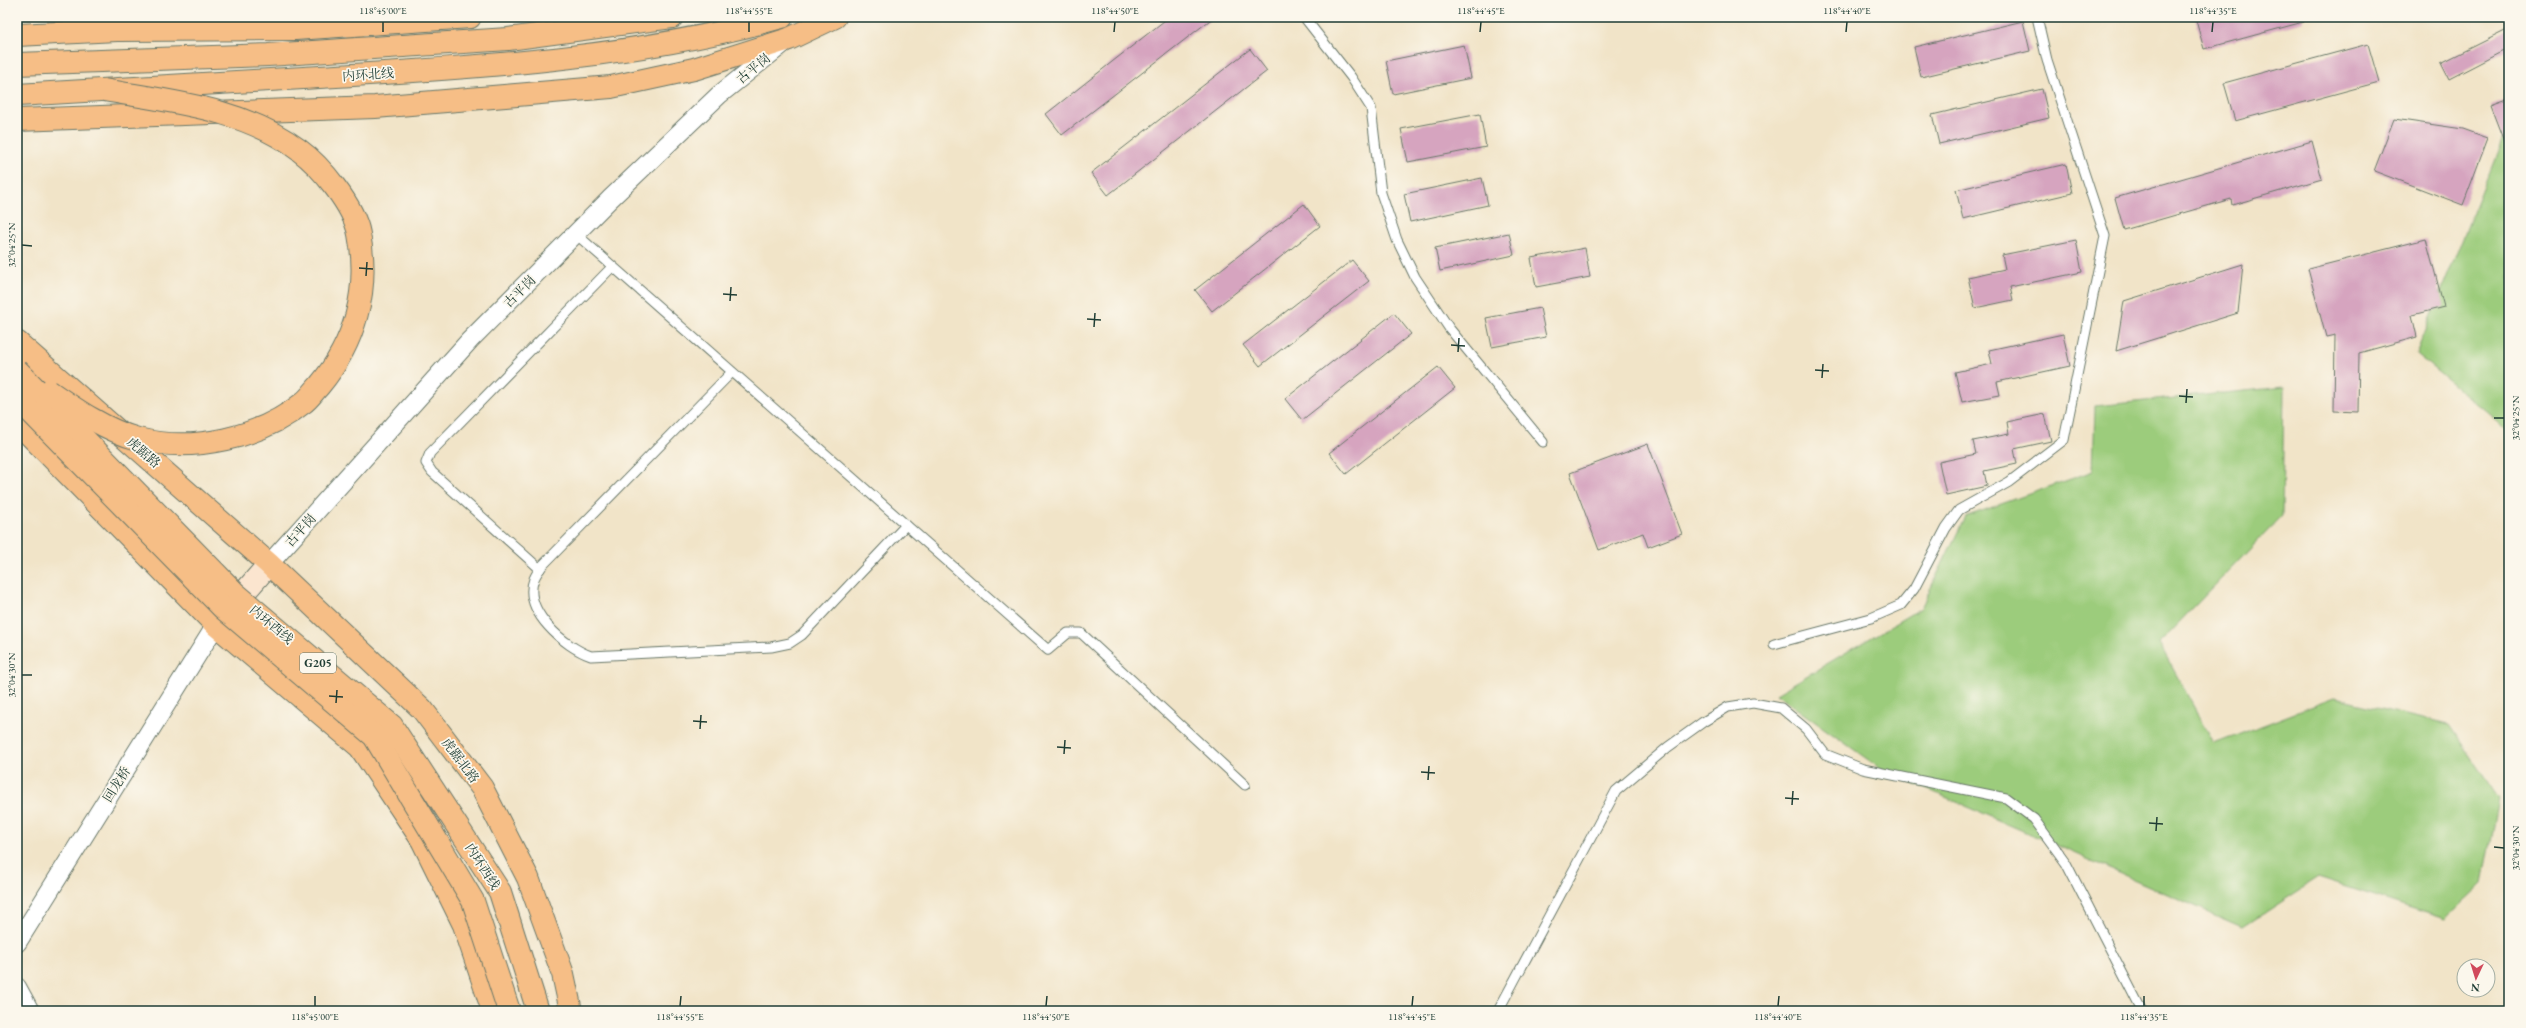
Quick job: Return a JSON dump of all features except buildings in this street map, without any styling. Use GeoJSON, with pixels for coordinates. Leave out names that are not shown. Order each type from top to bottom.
{"type":"FeatureCollection","features":[{"type":"Feature","properties":{"kind":"main road"},"geometry":{"type":"LineString","coordinates":[[17,35],[117,30],[295,29],[470,17]]}},
{"type":"Feature","properties":{"kind":"main road","name":"内环北线"},"geometry":{"type":"LineString","coordinates":[[17,95],[458,68],[584,56],[718,34],[782,17]]}},
{"type":"Feature","properties":{"kind":"main road"},"geometry":{"type":"LineString","coordinates":[[21,121],[375,106],[611,87],[694,68],[789,39],[835,17]]}},
{"type":"Feature","properties":{"kind":"main road","name":"内环北线"},"geometry":{"type":"LineString","coordinates":[[17,64],[268,55],[508,39],[669,18]]}},
{"type":"Feature","properties":{"kind":"main road"},"geometry":{"type":"LineString","coordinates":[[17,369],[60,398],[108,427],[136,439],[167,444],[204,443],[240,435],[273,423],[304,403],[327,375],[346,347],[355,322],[360,298],[362,268],[359,232],[343,200],[320,167],[298,149],[241,118],[191,105],[104,90]]}},
{"type":"Feature","properties":{"kind":"main road","name":"虎踞路"},"geometry":{"type":"LineString","coordinates":[[17,342],[269,564]]}},
{"type":"Feature","properties":{"kind":"main road","name":"内环西线"},"geometry":{"type":"LineString","coordinates":[[17,369],[234,593],[392,726],[500,892],[538,1011]]}},
{"type":"Feature","properties":{"kind":"main road","name":"内环西线"},"geometry":{"type":"LineString","coordinates":[[17,398],[223,608],[374,736],[473,901],[509,1011]]}},
{"type":"Feature","properties":{"kind":"main road"},"geometry":{"type":"LineString","coordinates":[[17,422],[216,625],[360,747],[422,840],[464,925],[493,1011]]}},
{"type":"Feature","properties":{"kind":"main road"},"geometry":{"type":"LineString","coordinates":[[216,625],[269,564]]}},
{"type":"Feature","properties":{"kind":"main road","name":"虎踞北路"},"geometry":{"type":"LineString","coordinates":[[269,564],[422,709],[482,788],[528,878],[563,974],[571,1011]]}},
{"type":"Feature","properties":{"kind":"street","name":"古平岗"},"geometry":{"type":"LineString","coordinates":[[269,564],[470,340],[576,234],[719,95],[789,39]]}},
{"type":"Feature","properties":{"kind":"street","name":"回龙桥"},"geometry":{"type":"LineString","coordinates":[[17,943],[216,625]]}},
{"type":"Feature","properties":{"kind":"street"},"geometry":{"type":"LineString","coordinates":[[17,987],[30,1011]]}},
{"type":"Feature","properties":{"kind":"lane"},"geometry":{"type":"LineString","coordinates":[[1304,17],[1351,77],[1371,108],[1381,193],[1397,240],[1416,277],[1448,328],[1543,442]]}},
{"type":"Feature","properties":{"kind":"lane"},"geometry":{"type":"LineString","coordinates":[[1774,644],[1871,618],[1901,606],[1914,589],[1946,528],[1959,510],[2008,482],[2064,440],[2105,236],[2048,60],[2037,17]]}},
{"type":"Feature","properties":{"kind":"lane"},"geometry":{"type":"LineString","coordinates":[[576,234],[1048,650],[1068,633],[1080,634],[1245,785]]}},
{"type":"Feature","properties":{"kind":"lane"},"geometry":{"type":"LineString","coordinates":[[540,569],[432,472],[426,463],[430,453],[612,267]]}},
{"type":"Feature","properties":{"kind":"lane"},"geometry":{"type":"LineString","coordinates":[[732,372],[540,569],[534,580],[534,602],[540,616],[558,636],[576,651],[591,656],[771,647],[790,643],[802,635],[906,525]]}},
{"type":"Feature","properties":{"kind":"lane"},"geometry":{"type":"LineString","coordinates":[[1498,1011],[1616,791],[1668,747],[1703,722],[1728,707],[1753,703],[1781,708],[1806,729],[1825,754],[1863,769],[2006,798],[2034,819],[2066,863],[2142,1011]]}},
{"type":"Feature","properties":{"kind":"green space"},"geometry":{"type":"Polygon","coordinates":[[[2509,136],[2509,431],[2416,354],[2503,138],[2509,136]]]}},
{"type":"Feature","properties":{"kind":"green space"},"geometry":{"type":"Polygon","coordinates":[[[2284,387],[2282,516],[2159,643],[2214,744],[2334,698],[2449,725],[2499,799],[2483,883],[2445,919],[2318,878],[2243,927],[1881,769],[1776,694],[1921,608],[1965,517],[2093,471],[2095,406],[2284,387]]]}}]}
